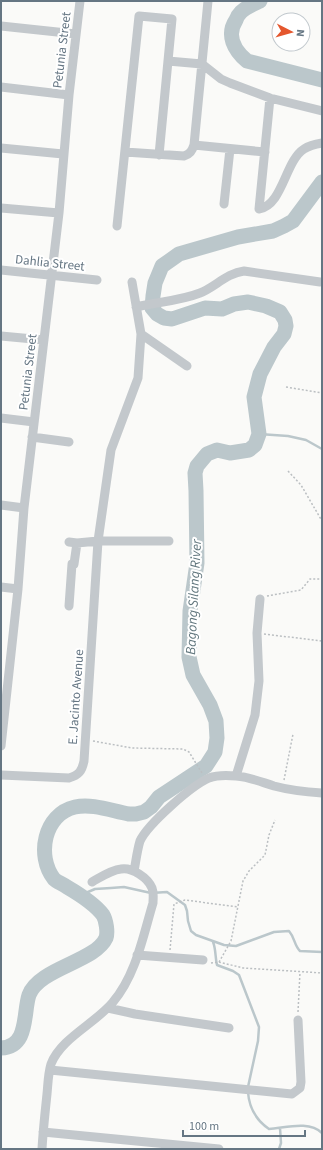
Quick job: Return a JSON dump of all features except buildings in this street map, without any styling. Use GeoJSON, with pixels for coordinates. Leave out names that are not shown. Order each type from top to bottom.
{"type":"FeatureCollection","features":[{"type":"Feature","properties":{"kind":"street","name":"Petunia Street"},"geometry":{"type":"LineString","coordinates":[[1,746],[5,680],[18,589],[24,508],[59,213],[63,154],[80,1]]}},
{"type":"Feature","properties":{"kind":"street"},"geometry":{"type":"LineString","coordinates":[[125,152],[184,156],[189,154],[192,150],[194,145],[208,1]]}},
{"type":"Feature","properties":{"kind":"street"},"geometry":{"type":"LineString","coordinates":[[117,226],[139,16],[172,19],[159,155]]}},
{"type":"Feature","properties":{"kind":"street"},"geometry":{"type":"LineString","coordinates":[[1,26],[76,34]]}},
{"type":"Feature","properties":{"kind":"street"},"geometry":{"type":"LineString","coordinates":[[168,61],[202,64],[230,84],[270,98],[322,111]]}},
{"type":"Feature","properties":{"kind":"street"},"geometry":{"type":"LineString","coordinates":[[1,87],[69,95]]}},
{"type":"Feature","properties":{"kind":"street"},"geometry":{"type":"LineString","coordinates":[[270,98],[259,209],[266,207],[272,200],[291,166],[303,149],[322,143]]}},
{"type":"Feature","properties":{"kind":"street"},"geometry":{"type":"LineString","coordinates":[[194,145],[265,152]]}},
{"type":"Feature","properties":{"kind":"street"},"geometry":{"type":"LineString","coordinates":[[1,148],[63,154]]}},
{"type":"Feature","properties":{"kind":"street"},"geometry":{"type":"LineString","coordinates":[[224,204],[230,149]]}},
{"type":"Feature","properties":{"kind":"street"},"geometry":{"type":"LineString","coordinates":[[1,208],[59,213]]}},
{"type":"Feature","properties":{"kind":"street","name":"Dahlia Street"},"geometry":{"type":"LineString","coordinates":[[1,270],[97,280]]}},
{"type":"Feature","properties":{"kind":"street"},"geometry":{"type":"LineString","coordinates":[[136,307],[201,293],[236,272],[244,271],[320,282]]}},
{"type":"Feature","properties":{"kind":"street","name":"E. Jacinto Avenue"},"geometry":{"type":"LineString","coordinates":[[1,775],[69,778],[77,775],[82,769],[84,761],[98,541],[111,450],[138,378],[141,334],[132,282]]}},
{"type":"Feature","properties":{"kind":"street"},"geometry":{"type":"LineString","coordinates":[[141,334],[187,366]]}},
{"type":"Feature","properties":{"kind":"street"},"geometry":{"type":"LineString","coordinates":[[1,336],[44,340]]}},
{"type":"Feature","properties":{"kind":"street"},"geometry":{"type":"LineString","coordinates":[[1,418],[34,422]]}},
{"type":"Feature","properties":{"kind":"street"},"geometry":{"type":"LineString","coordinates":[[32,437],[69,442]]}},
{"type":"Feature","properties":{"kind":"street"},"geometry":{"type":"LineString","coordinates":[[1,505],[24,508]]}},
{"type":"Feature","properties":{"kind":"street"},"geometry":{"type":"LineString","coordinates":[[69,606],[72,564],[74,564],[73,543],[98,541],[170,541]]}},
{"type":"Feature","properties":{"kind":"street"},"geometry":{"type":"LineString","coordinates":[[1,587],[18,589]]}},
{"type":"Feature","properties":{"kind":"street"},"geometry":{"type":"LineString","coordinates":[[236,776],[255,715],[259,681],[257,633],[260,600]]}},
{"type":"Feature","properties":{"kind":"street"},"geometry":{"type":"LineString","coordinates":[[134,871],[138,849],[147,830],[166,810],[207,779],[221,776],[236,776],[258,780],[283,788],[322,792]]}},
{"type":"Feature","properties":{"kind":"street"},"geometry":{"type":"LineString","coordinates":[[42,1149],[50,1070],[56,1055],[64,1046],[115,1001],[124,985],[137,955],[153,892],[149,883],[134,871],[123,868],[92,882]]}},
{"type":"Feature","properties":{"kind":"street"},"geometry":{"type":"LineString","coordinates":[[137,955],[207,962]]}},
{"type":"Feature","properties":{"kind":"street"},"geometry":{"type":"LineString","coordinates":[[108,1008],[135,1014],[229,1028]]}},
{"type":"Feature","properties":{"kind":"street"},"geometry":{"type":"LineString","coordinates":[[50,1070],[292,1094],[300,1088],[298,1020]]}},
{"type":"Feature","properties":{"kind":"street"},"geometry":{"type":"LineString","coordinates":[[43,1132],[220,1149]]}},
{"type":"Feature","properties":{"kind":"path"},"geometry":{"type":"LineString","coordinates":[[286,387],[322,393]]}},
{"type":"Feature","properties":{"kind":"path"},"geometry":{"type":"LineString","coordinates":[[288,471],[302,486],[322,521]]}},
{"type":"Feature","properties":{"kind":"path"},"geometry":{"type":"LineString","coordinates":[[260,600],[268,595],[298,591],[304,587],[310,579],[322,579]]}},
{"type":"Feature","properties":{"kind":"path"},"geometry":{"type":"LineString","coordinates":[[257,633],[322,641]]}},
{"type":"Feature","properties":{"kind":"path"},"geometry":{"type":"LineString","coordinates":[[283,788],[293,734]]}},
{"type":"Feature","properties":{"kind":"path"},"geometry":{"type":"LineString","coordinates":[[85,740],[132,748],[183,749],[189,752],[205,776]]}},
{"type":"Feature","properties":{"kind":"path"},"geometry":{"type":"LineString","coordinates":[[218,962],[231,942],[243,881],[249,871],[265,855],[269,835],[275,820]]}},
{"type":"Feature","properties":{"kind":"path"},"geometry":{"type":"LineString","coordinates":[[169,957],[174,904],[185,900],[238,907]]}},
{"type":"Feature","properties":{"kind":"path"},"geometry":{"type":"LineString","coordinates":[[207,962],[218,962],[243,968],[322,973]]}},
{"type":"Feature","properties":{"kind":"path"},"geometry":{"type":"LineString","coordinates":[[298,1020],[300,972]]}},
{"type":"Feature","properties":{"kind":"waterway","name":"Bagong Silang River"},"geometry":{"type":"LineString","coordinates":[[260,1],[241,12],[233,26],[232,37],[238,52],[247,61],[322,80]]}},
{"type":"Feature","properties":{"kind":"waterway","name":"Bagong Silang River"},"geometry":{"type":"LineString","coordinates":[[1,1048],[10,1046],[21,1036],[27,1002],[29,995],[35,986],[55,971],[91,953],[100,946],[106,938],[106,923],[103,915],[91,903],[55,880],[48,870],[45,859],[46,837],[56,818],[64,811],[82,806],[129,814],[144,812],[151,807],[159,797],[206,766],[215,752],[217,738],[216,721],[210,705],[193,675],[189,657],[190,611],[197,563],[195,473],[197,466],[207,454],[217,450],[230,453],[249,450],[255,445],[259,434],[254,397],[260,374],[274,347],[284,334],[286,326],[285,320],[280,312],[266,306],[248,302],[234,304],[222,309],[205,308],[172,319],[164,318],[157,314],[152,308],[155,283],[162,266],[179,254],[238,237],[273,231],[293,221],[322,182]]}},
{"type":"Feature","properties":{"kind":"waterway"},"geometry":{"type":"LineString","coordinates":[[259,434],[288,436],[306,440],[322,449]]}},
{"type":"Feature","properties":{"kind":"waterway"},"geometry":{"type":"LineString","coordinates":[[81,895],[95,889],[124,887],[151,893],[167,892],[185,905],[191,931],[196,935],[224,945],[236,946],[274,932],[289,931],[300,951],[322,952]]}},
{"type":"Feature","properties":{"kind":"waterway"},"geometry":{"type":"LineString","coordinates":[[213,942],[217,965],[239,975],[259,1027],[258,1041],[248,1087]]}},
{"type":"Feature","properties":{"kind":"waterway"},"geometry":{"type":"LineString","coordinates":[[248,1092],[254,1113],[260,1122],[269,1129],[289,1126],[304,1126],[317,1129],[322,1133]]}},
{"type":"Feature","properties":{"kind":"waterway"},"geometry":{"type":"LineString","coordinates":[[279,1149],[281,1143],[280,1128]]}}]}
